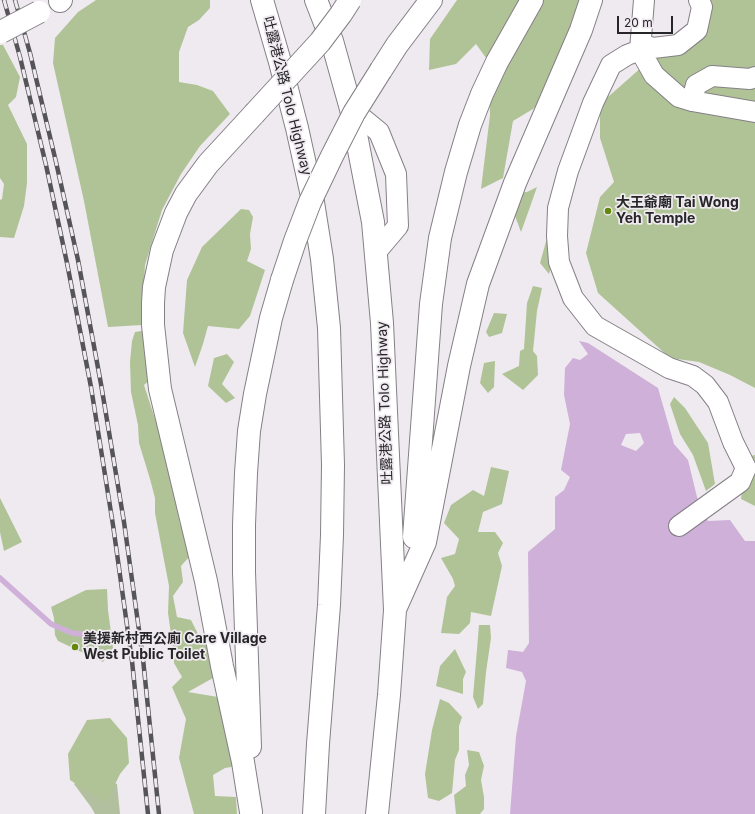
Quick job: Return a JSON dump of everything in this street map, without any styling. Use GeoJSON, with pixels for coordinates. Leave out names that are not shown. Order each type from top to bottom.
{"type":"FeatureCollection","features":[{"type":"Feature","properties":{"kind":"main road","name":"吐露港公路 Tolo Highway"},"geometry":{"type":"LineString","coordinates":[[262,0],[284,77],[312,196],[322,259],[329,328],[332,449],[332,535],[329,605],[314,814]]}},
{"type":"Feature","properties":{"kind":"main road","name":"吐露港公路 Tolo Highway"},"geometry":{"type":"LineString","coordinates":[[316,0],[332,41],[351,109],[368,194],[376,252],[382,323],[394,610],[389,695],[377,814]]}},
{"type":"Feature","properties":{"kind":"main road"},"geometry":{"type":"LineString","coordinates":[[251,813],[243,762],[222,666],[206,581],[160,389],[153,325],[154,287],[162,250],[168,233],[183,201],[197,179],[208,164],[320,42],[350,0]]}},
{"type":"Feature","properties":{"kind":"main road"},"geometry":{"type":"LineString","coordinates":[[251,813],[244,572],[246,473],[250,431],[259,373],[271,318],[295,241],[310,202],[332,156],[354,113],[381,70],[397,45],[431,0]]}},
{"type":"Feature","properties":{"kind":"main road"},"geometry":{"type":"LineString","coordinates":[[394,610],[425,542],[459,366],[478,284],[514,183],[581,30],[591,0]]}},
{"type":"Feature","properties":{"kind":"main road"},"geometry":{"type":"LineString","coordinates":[[411,575],[431,304],[440,238],[456,172],[470,125],[497,62],[528,5]]}},
{"type":"Feature","properties":{"kind":"main road"},"geometry":{"type":"LineString","coordinates":[[1,32],[40,12]]}},
{"type":"Feature","properties":{"kind":"street"},"geometry":{"type":"LineString","coordinates":[[644,0],[640,47],[654,76],[679,98],[755,112]]}},
{"type":"Feature","properties":{"kind":"street"},"geometry":{"type":"LineString","coordinates":[[679,526],[740,482],[746,468],[733,442],[718,402],[705,385],[693,376],[669,368],[595,326],[573,298],[559,262],[557,236],[558,208],[568,171],[593,103],[611,65],[640,47],[653,48],[678,45],[697,30],[702,7],[699,0]]}},
{"type":"Feature","properties":{"kind":"street"},"geometry":{"type":"LineString","coordinates":[[692,101],[696,85],[712,76],[750,79],[755,77]]}},
{"type":"Feature","properties":{"kind":"street"},"geometry":{"type":"LineString","coordinates":[[351,109],[379,132],[396,174],[398,226],[376,252]]}},
{"type":"Feature","properties":{"kind":"green space"},"geometry":{"type":"Polygon","coordinates":[[[96,0],[210,0],[210,8],[199,20],[188,27],[179,52],[179,82],[197,85],[213,91],[230,114],[200,146],[181,174],[162,210],[145,265],[142,325],[108,327],[84,201],[53,63],[55,38],[78,12],[96,0]]]}},
{"type":"Feature","properties":{"kind":"green space"},"geometry":{"type":"Polygon","coordinates":[[[457,0],[581,0],[577,61],[533,109],[513,121],[503,178],[481,189],[490,115],[489,62],[476,44],[456,64],[429,70],[430,39],[457,0]]]}},
{"type":"Feature","properties":{"kind":"green space"},"geometry":{"type":"Polygon","coordinates":[[[710,0],[755,0],[755,388],[730,375],[699,362],[670,358],[598,293],[586,253],[600,197],[614,182],[600,138],[600,104],[694,21],[710,0]]]}},
{"type":"Feature","properties":{"kind":"green space"},"geometry":{"type":"Polygon","coordinates":[[[0,45],[3,45],[20,77],[16,97],[8,105],[27,144],[27,183],[24,206],[14,238],[0,237],[0,200],[2,199],[4,184],[0,178],[0,45]]]}},
{"type":"Feature","properties":{"kind":"green space"},"geometry":{"type":"Polygon","coordinates":[[[537,187],[521,232],[515,216],[515,193],[527,192],[537,187]]]}},
{"type":"Feature","properties":{"kind":"green space"},"geometry":{"type":"Polygon","coordinates":[[[241,209],[249,210],[253,217],[250,234],[251,249],[247,261],[265,270],[250,316],[239,329],[208,326],[195,367],[183,333],[187,280],[202,247],[241,209]]]}},
{"type":"Feature","properties":{"kind":"green space"},"geometry":{"type":"Polygon","coordinates":[[[549,231],[555,253],[549,274],[540,263],[549,231]]]}},
{"type":"Feature","properties":{"kind":"green space"},"geometry":{"type":"Polygon","coordinates":[[[533,286],[542,288],[537,311],[533,351],[537,356],[538,375],[523,390],[502,374],[519,366],[520,351],[524,349],[527,303],[533,286]]]}},
{"type":"Feature","properties":{"kind":"green space"},"geometry":{"type":"Polygon","coordinates":[[[494,313],[507,314],[502,333],[489,337],[486,332],[494,313]]]}},
{"type":"Feature","properties":{"kind":"green space"},"geometry":{"type":"Polygon","coordinates":[[[159,328],[154,377],[144,385],[179,499],[176,505],[180,524],[192,541],[189,557],[181,566],[183,582],[173,596],[177,617],[191,620],[199,636],[212,651],[213,678],[188,692],[218,697],[237,766],[225,768],[213,775],[215,796],[236,797],[237,814],[194,814],[179,758],[186,719],[172,687],[182,677],[174,663],[168,613],[169,586],[155,513],[155,498],[139,443],[138,425],[131,392],[130,362],[132,341],[135,332],[159,328]]]}},
{"type":"Feature","properties":{"kind":"green space"},"geometry":{"type":"Polygon","coordinates":[[[227,354],[234,362],[222,384],[235,398],[226,403],[208,386],[214,358],[227,354]]]}},
{"type":"Feature","properties":{"kind":"green space"},"geometry":{"type":"Polygon","coordinates":[[[495,361],[494,387],[488,393],[480,383],[484,363],[495,361]]]}},
{"type":"Feature","properties":{"kind":"green space"},"geometry":{"type":"Polygon","coordinates":[[[674,397],[685,408],[708,443],[715,484],[706,491],[693,455],[680,434],[670,404],[674,397]]]}},
{"type":"Feature","properties":{"kind":"green space"},"geometry":{"type":"Polygon","coordinates":[[[755,455],[755,506],[741,499],[747,457],[755,455]]]}},
{"type":"Feature","properties":{"kind":"green space"},"geometry":{"type":"Polygon","coordinates":[[[491,467],[509,471],[502,504],[483,512],[478,532],[495,532],[503,543],[498,553],[502,566],[491,616],[471,612],[470,623],[459,634],[441,633],[447,597],[455,586],[453,579],[441,558],[455,554],[459,539],[444,523],[451,505],[473,490],[484,496],[491,467]]]}},
{"type":"Feature","properties":{"kind":"green space"},"geometry":{"type":"Polygon","coordinates":[[[0,498],[22,542],[4,551],[0,532],[0,498]]]}},
{"type":"Feature","properties":{"kind":"green space"},"geometry":{"type":"Polygon","coordinates":[[[107,589],[113,648],[103,662],[58,641],[55,635],[54,618],[51,607],[86,590],[107,589]]]}},
{"type":"Feature","properties":{"kind":"green space"},"geometry":{"type":"Polygon","coordinates":[[[479,625],[490,625],[491,638],[483,704],[478,709],[473,697],[479,625]]]}},
{"type":"Feature","properties":{"kind":"green space"},"geometry":{"type":"Polygon","coordinates":[[[455,649],[466,672],[463,679],[463,694],[436,686],[440,666],[455,649]]]}},
{"type":"Feature","properties":{"kind":"green space"},"geometry":{"type":"Polygon","coordinates":[[[440,699],[449,703],[462,717],[459,726],[459,750],[455,760],[452,793],[439,801],[428,798],[425,774],[432,730],[440,699]]]}},
{"type":"Feature","properties":{"kind":"green space"},"geometry":{"type":"Polygon","coordinates":[[[110,718],[127,738],[129,763],[120,774],[106,803],[70,780],[68,754],[87,720],[110,718]]]}},
{"type":"Feature","properties":{"kind":"green space"},"geometry":{"type":"Polygon","coordinates":[[[467,750],[479,752],[484,766],[481,780],[484,797],[484,809],[480,814],[456,814],[454,795],[466,786],[465,775],[469,765],[467,750]]]}},
{"type":"Feature","properties":{"kind":"green space"},"geometry":{"type":"Polygon","coordinates":[[[88,772],[117,784],[120,814],[95,814],[74,784],[88,772]]]}},
{"type":"Feature","properties":{"kind":"shaded area"},"geometry":{"type":"Polygon","coordinates":[[[579,341],[588,343],[658,388],[674,444],[688,460],[697,497],[708,521],[730,520],[745,541],[755,541],[755,814],[510,814],[516,736],[526,681],[522,672],[506,668],[508,650],[523,652],[529,643],[528,552],[555,529],[555,497],[564,490],[570,477],[561,470],[570,424],[564,395],[565,368],[573,358],[580,360],[588,354],[579,341]],[[640,433],[626,434],[621,445],[636,451],[644,443],[640,433]]]}},
{"type":"Feature","properties":{"kind":"waterway"},"geometry":{"type":"LineString","coordinates":[[0,578],[51,624],[72,633],[98,636]]}},
{"type":"Feature","properties":{"kind":"railway"},"geometry":{"type":"LineString","coordinates":[[4,0],[20,57],[46,165],[91,387],[113,525],[132,661],[148,814]]}},
{"type":"Feature","properties":{"kind":"railway"},"geometry":{"type":"LineString","coordinates":[[15,0],[30,53],[78,260],[101,384],[124,522],[143,659],[159,814]]}},
{"type":"Feature","properties":{"kind":"place","name":"大王爺廟 Tai Wong Yeh Temple"},"geometry":{"type":"Point","coordinates":[608,211]}},
{"type":"Feature","properties":{"kind":"place","name":"美援新村西公廁 Care Village West Public Toilet"},"geometry":{"type":"Point","coordinates":[75,647]}}]}
